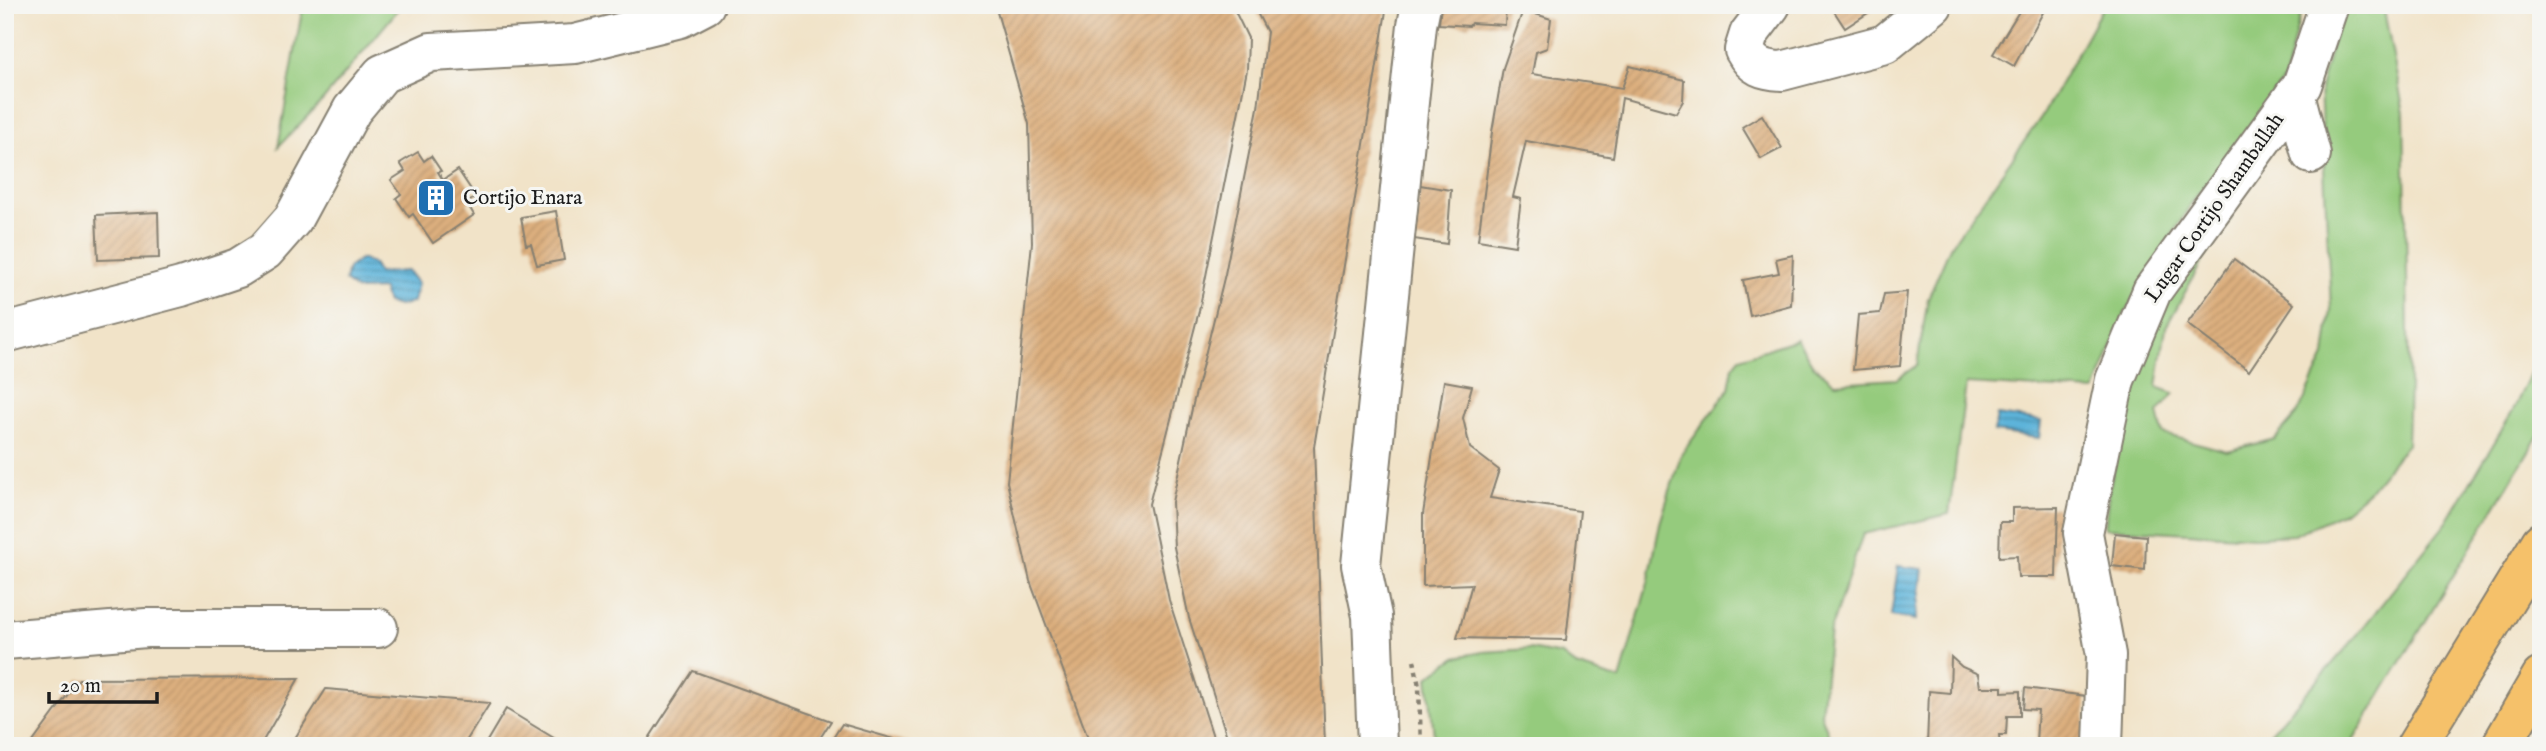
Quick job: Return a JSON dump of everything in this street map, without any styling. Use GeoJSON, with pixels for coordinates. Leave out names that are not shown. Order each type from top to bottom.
{"type":"FeatureCollection","features":[{"type":"Feature","properties":{"kind":"highway"},"geometry":{"type":"LineString","coordinates":[[2416,746],[2541,542]]}},
{"type":"Feature","properties":{"kind":"highway"},"geometry":{"type":"LineString","coordinates":[[2501,746],[2541,677]]}},
{"type":"Feature","properties":{"kind":"street"},"geometry":{"type":"LineString","coordinates":[[5,333],[181,287],[238,268],[265,251],[293,219],[352,110],[382,74],[432,52],[575,44],[680,18],[705,5]]}},
{"type":"Feature","properties":{"kind":"street"},"geometry":{"type":"LineString","coordinates":[[1377,746],[1372,616],[1361,565],[1421,5]]}},
{"type":"Feature","properties":{"kind":"street"},"geometry":{"type":"LineString","coordinates":[[1771,5],[1749,34],[1744,50],[1751,64],[1766,70],[1782,71],[1885,44],[1933,5]]}},
{"type":"Feature","properties":{"kind":"street","name":"Lugar Cortijo Shamballah"},"geometry":{"type":"LineString","coordinates":[[2103,746],[2106,655],[2083,533],[2115,380],[2152,291],[2302,85],[2329,5]]}},
{"type":"Feature","properties":{"kind":"street"},"geometry":{"type":"LineString","coordinates":[[2295,94],[2311,154]]}},
{"type":"Feature","properties":{"kind":"street"},"geometry":{"type":"LineString","coordinates":[[5,640],[146,628],[378,628]]}},
{"type":"Feature","properties":{"kind":"green space"},"geometry":{"type":"Polygon","coordinates":[[[303,5],[402,5],[323,100],[278,147],[303,5]]]}},
{"type":"Feature","properties":{"kind":"green space"},"geometry":{"type":"Polygon","coordinates":[[[2104,5],[2303,5],[2284,79],[2191,204],[2126,311],[2095,391],[1966,384],[1949,514],[1863,534],[1830,631],[1821,714],[1833,746],[1435,746],[1428,677],[1456,657],[1530,649],[1562,655],[1576,666],[1620,680],[1649,579],[1660,523],[1681,455],[1729,389],[1733,367],[1740,358],[1797,339],[1813,365],[1835,383],[1897,379],[1917,365],[1928,298],[1950,247],[2044,113],[2104,5]]]}},
{"type":"Feature","properties":{"kind":"green space"},"geometry":{"type":"Polygon","coordinates":[[[2342,5],[2383,5],[2404,113],[2409,384],[2407,444],[2369,491],[2344,512],[2294,535],[2255,537],[2105,528],[2108,498],[2135,356],[2211,229],[2232,217],[2200,265],[2166,327],[2157,387],[2174,393],[2158,413],[2163,434],[2227,451],[2275,439],[2298,413],[2325,356],[2331,310],[2320,88],[2342,5]]]}},
{"type":"Feature","properties":{"kind":"green space"},"geometry":{"type":"Polygon","coordinates":[[[2541,350],[2541,431],[2350,746],[2262,746],[2265,739],[2349,645],[2447,522],[2513,411],[2541,350]]]}},
{"type":"Feature","properties":{"kind":"water"},"geometry":{"type":"Polygon","coordinates":[[[361,259],[373,264],[378,273],[408,271],[418,284],[413,302],[399,306],[387,303],[383,289],[356,290],[345,281],[348,268],[361,259]]]}},
{"type":"Feature","properties":{"kind":"water"},"geometry":{"type":"Polygon","coordinates":[[[1997,415],[2041,421],[2039,438],[1994,432],[1997,415]]]}},
{"type":"Feature","properties":{"kind":"water"},"geometry":{"type":"Polygon","coordinates":[[[1898,566],[1923,569],[1916,620],[1891,616],[1898,566]]]}},
{"type":"Feature","properties":{"kind":"building"},"geometry":{"type":"Polygon","coordinates":[[[995,5],[1232,5],[1248,38],[1247,70],[1199,311],[1149,504],[1169,600],[1216,746],[1091,746],[1030,581],[1007,482],[1032,243],[1029,124],[995,5]]]}},
{"type":"Feature","properties":{"kind":"building"},"geometry":{"type":"Polygon","coordinates":[[[1253,5],[1387,5],[1314,447],[1325,746],[1230,746],[1189,618],[1174,547],[1172,502],[1225,274],[1258,108],[1267,32],[1253,5]]]}},
{"type":"Feature","properties":{"kind":"building"},"geometry":{"type":"Polygon","coordinates":[[[1441,5],[1506,5],[1505,25],[1439,24],[1441,5]]]}},
{"type":"Feature","properties":{"kind":"building"},"geometry":{"type":"Polygon","coordinates":[[[1830,5],[1880,5],[1845,28],[1830,5]]]}},
{"type":"Feature","properties":{"kind":"building"},"geometry":{"type":"Polygon","coordinates":[[[2023,5],[2047,5],[2014,66],[1993,54],[2023,5]]]}},
{"type":"Feature","properties":{"kind":"building"},"geometry":{"type":"Polygon","coordinates":[[[1523,10],[1551,19],[1547,48],[1536,52],[1532,74],[1622,88],[1630,66],[1684,80],[1683,101],[1676,113],[1622,98],[1613,157],[1526,141],[1513,197],[1521,199],[1515,246],[1478,240],[1503,68],[1523,10]]]}},
{"type":"Feature","properties":{"kind":"building"},"geometry":{"type":"Polygon","coordinates":[[[1762,115],[1782,148],[1761,159],[1742,127],[1762,115]]]}},
{"type":"Feature","properties":{"kind":"building","name":"Cortijo Enara"},"geometry":{"type":"Polygon","coordinates":[[[418,152],[424,161],[431,156],[441,171],[438,172],[443,180],[458,170],[476,197],[467,203],[474,215],[433,243],[413,214],[409,217],[396,198],[401,194],[391,180],[405,171],[400,163],[418,152]]]}},
{"type":"Feature","properties":{"kind":"building"},"geometry":{"type":"Polygon","coordinates":[[[1420,185],[1451,190],[1447,244],[1414,239],[1420,185]]]}},
{"type":"Feature","properties":{"kind":"building"},"geometry":{"type":"Polygon","coordinates":[[[556,211],[564,260],[537,265],[531,244],[526,245],[521,217],[556,211]]]}},
{"type":"Feature","properties":{"kind":"building"},"geometry":{"type":"Polygon","coordinates":[[[158,212],[159,258],[98,260],[96,215],[158,212]]]}},
{"type":"Feature","properties":{"kind":"building"},"geometry":{"type":"Polygon","coordinates":[[[1793,255],[1791,305],[1750,316],[1743,280],[1779,273],[1776,259],[1793,255]]]}},
{"type":"Feature","properties":{"kind":"building"},"geometry":{"type":"Polygon","coordinates":[[[2234,259],[2294,304],[2249,371],[2187,324],[2234,259]]]}},
{"type":"Feature","properties":{"kind":"building"},"geometry":{"type":"Polygon","coordinates":[[[1907,292],[1900,366],[1853,370],[1858,315],[1880,313],[1884,294],[1907,292]]]}},
{"type":"Feature","properties":{"kind":"building"},"geometry":{"type":"Polygon","coordinates":[[[1444,381],[1472,386],[1463,418],[1470,448],[1499,470],[1490,498],[1580,511],[1566,640],[1457,638],[1472,584],[1423,586],[1423,514],[1444,381]]]}},
{"type":"Feature","properties":{"kind":"building"},"geometry":{"type":"Polygon","coordinates":[[[2058,507],[2056,577],[2018,577],[2017,556],[1999,557],[2000,522],[2012,522],[2012,508],[2058,507]]]}},
{"type":"Feature","properties":{"kind":"building"},"geometry":{"type":"Polygon","coordinates":[[[2115,533],[2146,536],[2145,570],[2112,566],[2115,533]]]}},
{"type":"Feature","properties":{"kind":"building"},"geometry":{"type":"Polygon","coordinates":[[[1951,657],[1962,667],[1978,674],[1980,687],[2002,687],[2002,692],[2020,691],[2020,716],[2007,716],[2006,735],[1999,735],[2000,746],[1927,746],[1929,691],[1950,693],[1951,657]]]}},
{"type":"Feature","properties":{"kind":"building"},"geometry":{"type":"Polygon","coordinates":[[[693,671],[831,721],[815,746],[644,746],[693,671]]]}},
{"type":"Feature","properties":{"kind":"building"},"geometry":{"type":"Polygon","coordinates":[[[299,678],[260,746],[30,746],[79,679],[299,678]]]}},
{"type":"Feature","properties":{"kind":"building"},"geometry":{"type":"Polygon","coordinates":[[[2025,688],[2086,696],[2085,746],[2053,746],[2054,741],[2036,742],[2038,710],[2023,709],[2025,688]]]}},
{"type":"Feature","properties":{"kind":"building"},"geometry":{"type":"Polygon","coordinates":[[[326,689],[490,703],[463,746],[290,746],[326,689]]]}},
{"type":"Feature","properties":{"kind":"building"},"geometry":{"type":"Polygon","coordinates":[[[506,709],[567,746],[484,746],[506,709]]]}},
{"type":"Feature","properties":{"kind":"building"},"geometry":{"type":"Polygon","coordinates":[[[842,724],[915,745],[915,746],[828,746],[842,724]]]}},
{"type":"Feature","properties":{"kind":"place","name":"Cortijo Enara"},"geometry":{"type":"Point","coordinates":[436,198]}}]}
